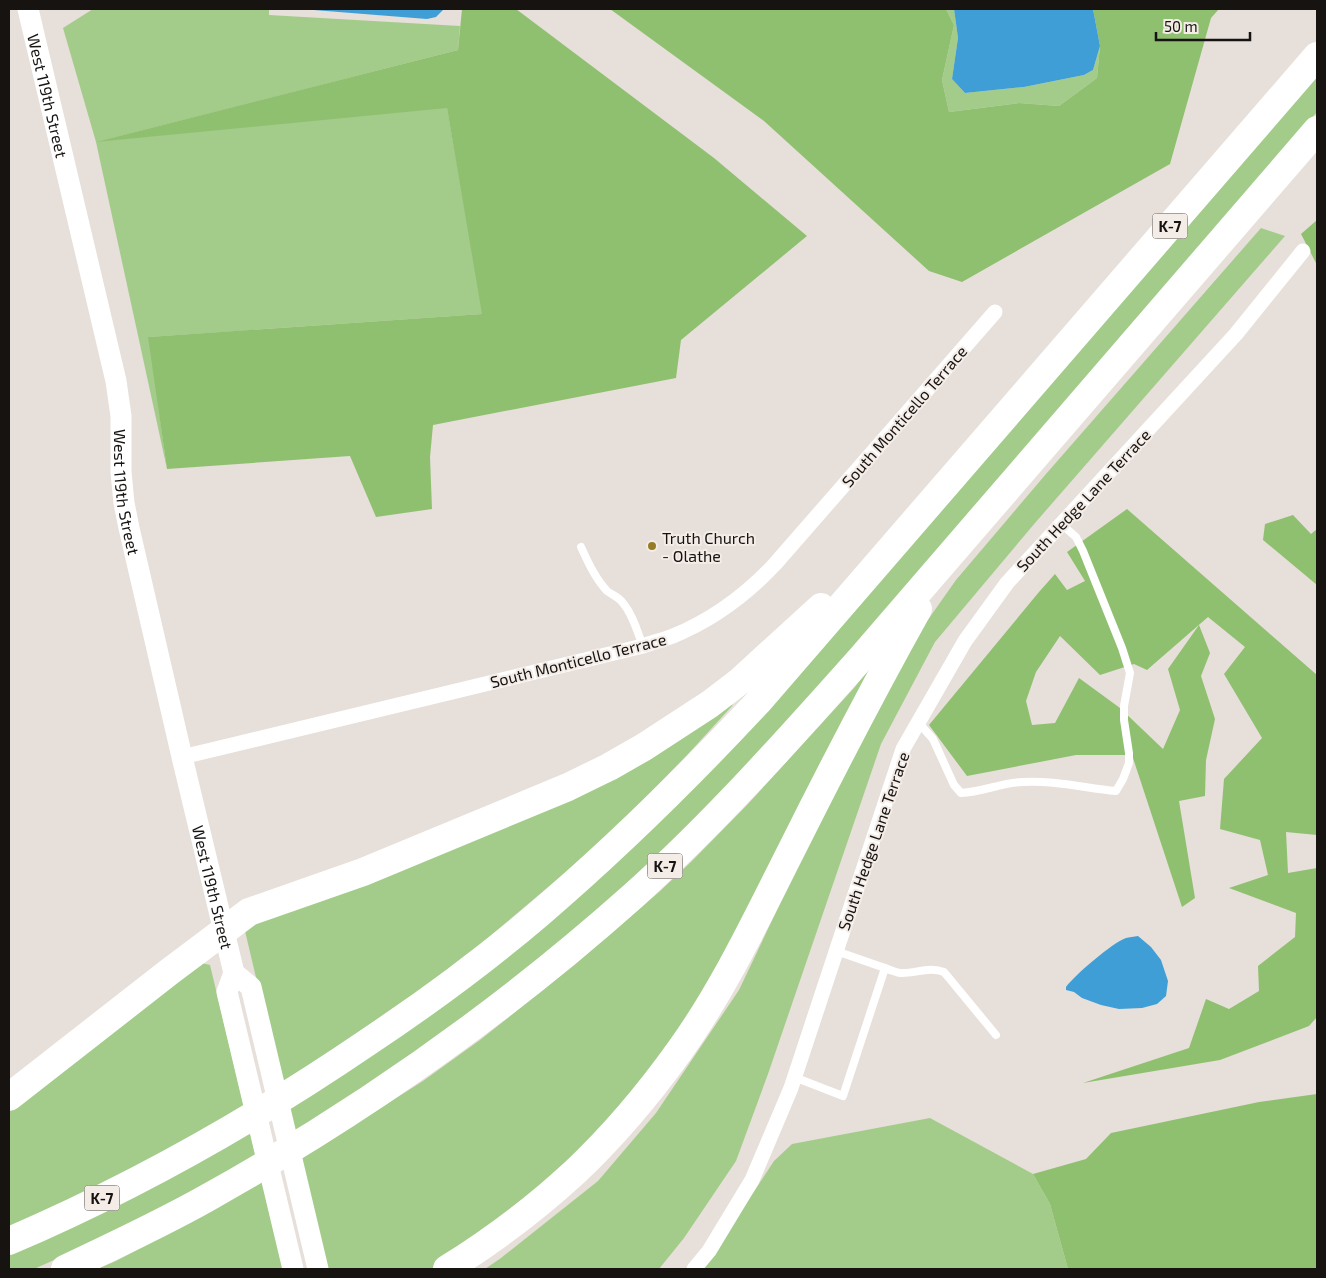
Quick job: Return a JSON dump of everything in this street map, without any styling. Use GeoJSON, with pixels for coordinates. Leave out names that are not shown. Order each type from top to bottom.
{"type":"FeatureCollection","features":[{"type":"Feature","properties":{"kind":"highway","name":"K-7"},"geometry":{"type":"LineString","coordinates":[[9,1241],[50,1224],[193,1151],[322,1074],[423,1005],[484,959],[539,914],[650,814],[758,702],[1317,56]]}},
{"type":"Feature","properties":{"kind":"highway","name":"K-7"},"geometry":{"type":"LineString","coordinates":[[66,1269],[206,1199],[335,1122],[430,1058],[512,997],[634,895],[743,789],[796,731],[1317,130]]}},
{"type":"Feature","properties":{"kind":"highway"},"geometry":{"type":"LineString","coordinates":[[9,1097],[249,912],[363,872],[497,818],[568,787],[644,747],[710,704],[740,681],[912,525]]}},
{"type":"Feature","properties":{"kind":"highway"},"geometry":{"type":"LineString","coordinates":[[447,1269],[505,1230],[576,1171],[647,1093],[681,1048],[733,965],[883,673],[947,557]]}},
{"type":"Feature","properties":{"kind":"main road","name":"West 119th Street"},"geometry":{"type":"LineString","coordinates":[[28,9],[116,381],[121,416],[121,472],[124,503],[234,973],[227,992],[293,1269]]}},
{"type":"Feature","properties":{"kind":"main road"},"geometry":{"type":"LineString","coordinates":[[234,973],[251,987],[318,1269]]}},
{"type":"Feature","properties":{"kind":"street","name":"South Hedge Lane Terrace"},"geometry":{"type":"LineString","coordinates":[[694,1269],[709,1251],[752,1180],[794,1077],[903,749],[965,641],[1007,583],[1236,334],[1303,251]]}},
{"type":"Feature","properties":{"kind":"street","name":"South Monticello Terrace"},"geometry":{"type":"LineString","coordinates":[[182,757],[643,646],[672,636],[700,623],[741,597],[758,582],[994,312]]}},
{"type":"Feature","properties":{"kind":"lane"},"geometry":{"type":"LineString","coordinates":[[918,722],[933,739],[954,785],[961,793],[1020,782],[1043,782],[1116,791],[1129,764],[1124,706],[1130,673],[1122,648],[1083,551],[1076,537],[1060,524]]}},
{"type":"Feature","properties":{"kind":"lane"},"geometry":{"type":"LineString","coordinates":[[581,547],[590,568],[598,579],[608,592],[622,601],[633,620],[643,646]]}},
{"type":"Feature","properties":{"kind":"lane"},"geometry":{"type":"LineString","coordinates":[[836,952],[900,973],[931,970],[944,972],[996,1034]]}},
{"type":"Feature","properties":{"kind":"lane"},"geometry":{"type":"LineString","coordinates":[[794,1077],[842,1096],[885,968]]}},
{"type":"Feature","properties":{"kind":"green space"},"geometry":{"type":"Polygon","coordinates":[[[93,9],[269,9],[269,15],[460,26],[458,50],[101,141],[447,107],[483,314],[149,337],[167,469],[96,142],[63,28],[93,9]]]}},
{"type":"Feature","properties":{"kind":"green space"},"geometry":{"type":"Polygon","coordinates":[[[462,9],[516,9],[714,158],[807,236],[681,340],[676,378],[433,425],[430,457],[432,509],[376,517],[350,456],[167,469],[148,337],[482,314],[447,108],[96,142],[458,50],[462,9]]]}},
{"type":"Feature","properties":{"kind":"green space"},"geometry":{"type":"Polygon","coordinates":[[[610,9],[946,9],[954,25],[942,80],[949,112],[1019,103],[1059,106],[1097,78],[1100,46],[1093,9],[1219,9],[1211,18],[1170,164],[962,282],[929,271],[764,121],[610,9]]]}},
{"type":"Feature","properties":{"kind":"green space"},"geometry":{"type":"Polygon","coordinates":[[[946,9],[954,9],[958,38],[952,79],[965,93],[1024,87],[1084,75],[1093,70],[1100,46],[1097,78],[1059,106],[1019,103],[949,112],[942,80],[954,25],[946,9]]]}},
{"type":"Feature","properties":{"kind":"green space"},"geometry":{"type":"Polygon","coordinates":[[[1317,75],[1317,112],[849,653],[750,763],[668,848],[344,1131],[423,1081],[480,1040],[573,966],[659,892],[747,805],[854,688],[877,659],[702,1004],[625,1108],[482,1237],[433,1269],[325,1269],[245,931],[247,927],[735,693],[732,706],[689,753],[622,822],[567,871],[489,937],[432,981],[319,1060],[501,960],[1317,75]]]}},
{"type":"Feature","properties":{"kind":"green space"},"geometry":{"type":"Polygon","coordinates":[[[1317,220],[1317,265],[1301,234],[1317,220]]]}},
{"type":"Feature","properties":{"kind":"green space"},"geometry":{"type":"Polygon","coordinates":[[[1261,228],[1285,236],[1035,523],[935,642],[881,744],[768,1074],[736,1161],[684,1238],[659,1269],[485,1269],[598,1181],[656,1113],[739,990],[896,665],[956,580],[1261,228]]]}},
{"type":"Feature","properties":{"kind":"green space"},"geometry":{"type":"Polygon","coordinates":[[[1127,509],[1317,675],[1317,835],[1286,832],[1288,873],[1317,868],[1317,1017],[1309,1026],[1220,1060],[1083,1083],[1189,1048],[1206,999],[1229,1009],[1259,991],[1258,966],[1295,937],[1296,913],[1229,888],[1268,875],[1260,840],[1220,829],[1224,779],[1262,738],[1224,674],[1245,647],[1208,617],[1147,670],[1134,664],[1100,675],[1060,636],[1036,672],[1026,701],[1032,725],[1055,723],[1079,678],[1120,708],[1163,749],[1180,710],[1168,669],[1199,625],[1210,653],[1201,676],[1215,719],[1206,760],[1205,796],[1179,801],[1195,898],[1182,907],[1132,755],[1076,755],[967,776],[929,725],[1055,574],[1067,590],[1085,581],[1067,552],[1127,509]]]}},
{"type":"Feature","properties":{"kind":"green space"},"geometry":{"type":"Polygon","coordinates":[[[1293,515],[1311,534],[1317,529],[1317,585],[1263,540],[1265,524],[1293,515]]]}},
{"type":"Feature","properties":{"kind":"green space"},"geometry":{"type":"Polygon","coordinates":[[[201,963],[210,965],[283,1269],[97,1269],[116,1261],[222,1205],[103,1238],[34,1269],[9,1269],[9,1254],[134,1167],[9,1227],[9,1107],[201,963]]]}},
{"type":"Feature","properties":{"kind":"green space"},"geometry":{"type":"Polygon","coordinates":[[[1317,1094],[1317,1269],[1068,1269],[1050,1204],[1033,1174],[1086,1159],[1111,1133],[1259,1102],[1317,1094]]]}},
{"type":"Feature","properties":{"kind":"green space"},"geometry":{"type":"Polygon","coordinates":[[[930,1118],[1033,1174],[1050,1204],[1068,1269],[703,1269],[774,1161],[792,1144],[930,1118]]]}},
{"type":"Feature","properties":{"kind":"water"},"geometry":{"type":"Polygon","coordinates":[[[301,9],[443,10],[436,17],[427,19],[301,9]]]}},
{"type":"Feature","properties":{"kind":"water"},"geometry":{"type":"Polygon","coordinates":[[[954,9],[1093,9],[1100,46],[1093,70],[1084,75],[1024,87],[965,93],[952,79],[958,38],[954,9]]]}},
{"type":"Feature","properties":{"kind":"water"},"geometry":{"type":"Polygon","coordinates":[[[1138,936],[1151,947],[1161,960],[1168,981],[1166,996],[1157,1004],[1142,1008],[1119,1009],[1101,1005],[1066,990],[1066,987],[1077,975],[1103,953],[1126,938],[1138,936]]]}},
{"type":"Feature","properties":{"kind":"place","name":"Truth Church - Olathe"},"geometry":{"type":"Point","coordinates":[652,546]}}]}
